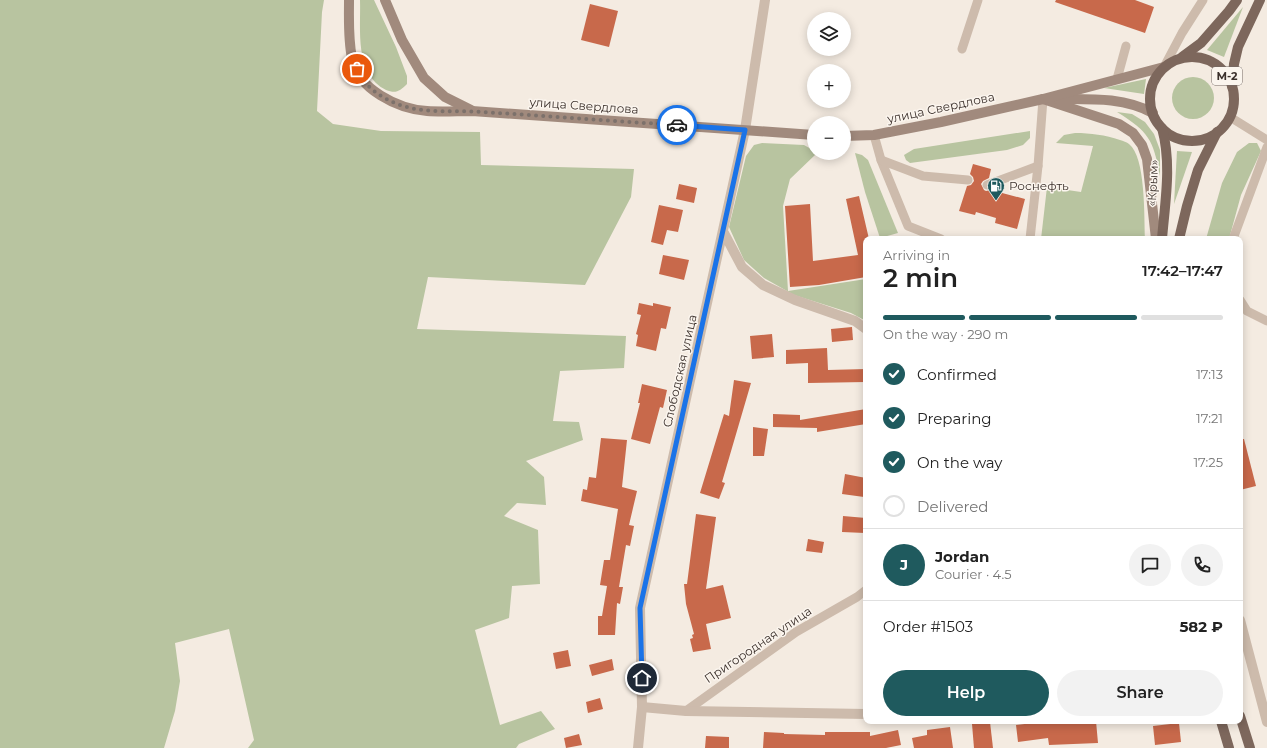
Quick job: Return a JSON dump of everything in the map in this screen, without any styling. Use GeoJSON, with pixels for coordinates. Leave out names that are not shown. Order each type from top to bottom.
{"type":"FeatureCollection","features":[{"type":"Feature","properties":{"kind":"main road","name":"улица Свердлова"},"geometry":{"type":"LineString","coordinates":[[349,0],[352,59],[362,79],[379,96],[403,106],[426,111],[472,111],[807,134]]}},
{"type":"Feature","properties":{"kind":"main road","name":"улица Свердлова"},"geometry":{"type":"LineString","coordinates":[[386,0],[402,40],[424,78],[445,97],[472,111]]}},
{"type":"Feature","properties":{"kind":"main road","name":"М-2"},"geometry":{"type":"LineString","coordinates":[[1178,59],[1201,43],[1237,0]]}},
{"type":"Feature","properties":{"kind":"main road","name":"М-2"},"geometry":{"type":"LineString","coordinates":[[1232,86],[1234,64],[1238,47],[1260,0]]}},
{"type":"Feature","properties":{"kind":"main road","name":"«Крым»"},"geometry":{"type":"LineString","coordinates":[[1162,128],[1174,136],[1185,140],[1196,140],[1207,138],[1217,132],[1224,125],[1230,117],[1234,96],[1232,86],[1227,75],[1220,67],[1211,61],[1200,57],[1178,59],[1164,67],[1156,78],[1152,89],[1150,100],[1153,113],[1162,128],[1168,159],[1162,236]]}},
{"type":"Feature","properties":{"kind":"main road"},"geometry":{"type":"LineString","coordinates":[[1043,99],[1164,67]]}},
{"type":"Feature","properties":{"kind":"main road","name":"улица Свердлова"},"geometry":{"type":"LineString","coordinates":[[851,136],[874,135],[942,122],[1043,99]]}},
{"type":"Feature","properties":{"kind":"main road"},"geometry":{"type":"LineString","coordinates":[[1043,99],[1108,100],[1132,104],[1153,113]]}},
{"type":"Feature","properties":{"kind":"main road"},"geometry":{"type":"LineString","coordinates":[[1043,99],[1119,124],[1133,133],[1142,145],[1147,159],[1156,236]]}},
{"type":"Feature","properties":{"kind":"main road","name":"М-2"},"geometry":{"type":"LineString","coordinates":[[1180,236],[1198,170],[1217,132]]}},
{"type":"Feature","properties":{"kind":"main road"},"geometry":{"type":"LineString","coordinates":[[1222,724],[1229,748]]}},
{"type":"Feature","properties":{"kind":"main road"},"geometry":{"type":"LineString","coordinates":[[1242,724],[1250,748]]}},
{"type":"Feature","properties":{"kind":"street","name":"Слободская улица"},"geometry":{"type":"LineString","coordinates":[[638,748],[642,706],[640,608],[724,233],[745,130],[765,0]]}},
{"type":"Feature","properties":{"kind":"street"},"geometry":{"type":"LineString","coordinates":[[724,233],[742,267],[763,285],[794,300],[855,321],[863,327]]}},
{"type":"Feature","properties":{"kind":"street"},"geometry":{"type":"LineString","coordinates":[[1243,631],[1267,722]]}},
{"type":"Feature","properties":{"kind":"street"},"geometry":{"type":"LineString","coordinates":[[642,706],[686,711],[863,714]]}},
{"type":"Feature","properties":{"kind":"lane"},"geometry":{"type":"LineString","coordinates":[[962,48],[978,0]]}},
{"type":"Feature","properties":{"kind":"lane"},"geometry":{"type":"LineString","coordinates":[[1164,67],[1182,33],[1203,0]]}},
{"type":"Feature","properties":{"kind":"lane"},"geometry":{"type":"LineString","coordinates":[[1117,80],[1126,46]]}},
{"type":"Feature","properties":{"kind":"lane"},"geometry":{"type":"LineString","coordinates":[[1030,236],[1043,99]]}},
{"type":"Feature","properties":{"kind":"lane"},"geometry":{"type":"LineString","coordinates":[[1230,117],[1267,140]]}},
{"type":"Feature","properties":{"kind":"lane"},"geometry":{"type":"LineString","coordinates":[[874,135],[881,160],[908,226],[933,236]]}},
{"type":"Feature","properties":{"kind":"lane"},"geometry":{"type":"LineString","coordinates":[[1235,236],[1267,147]]}},
{"type":"Feature","properties":{"kind":"lane"},"geometry":{"type":"LineString","coordinates":[[881,160],[923,176],[968,180]]}},
{"type":"Feature","properties":{"kind":"lane"},"geometry":{"type":"LineString","coordinates":[[987,185],[1038,166]]}},
{"type":"Feature","properties":{"kind":"lane"},"geometry":{"type":"LineString","coordinates":[[1243,305],[1247,311],[1267,321]]}},
{"type":"Feature","properties":{"kind":"lane","name":"Пригородная улица"},"geometry":{"type":"LineString","coordinates":[[686,711],[796,632],[857,598],[863,593]]}},
{"type":"Feature","properties":{"kind":"green space"},"geometry":{"type":"Polygon","coordinates":[[[0,0],[324,0],[322,12],[317,111],[333,124],[381,131],[480,132],[481,165],[634,169],[631,197],[585,285],[428,277],[417,329],[626,336],[624,368],[560,371],[553,421],[579,422],[583,440],[526,461],[544,477],[546,505],[517,503],[504,516],[538,530],[540,584],[512,586],[509,618],[475,630],[500,725],[541,711],[555,729],[519,744],[516,748],[248,748],[254,740],[229,629],[175,643],[180,681],[175,711],[164,748],[0,748],[0,0]]]}},
{"type":"Feature","properties":{"kind":"green space"},"geometry":{"type":"Polygon","coordinates":[[[360,0],[374,0],[396,47],[407,76],[407,84],[398,91],[393,92],[386,90],[376,83],[364,62],[360,37],[360,0]]]}},
{"type":"Feature","properties":{"kind":"green space"},"geometry":{"type":"Polygon","coordinates":[[[1243,7],[1224,57],[1207,50],[1243,7]]]}},
{"type":"Feature","properties":{"kind":"green space"},"geometry":{"type":"Polygon","coordinates":[[[1193,77],[1208,83],[1214,98],[1208,113],[1193,119],[1178,113],[1172,98],[1178,83],[1193,77]]]}},
{"type":"Feature","properties":{"kind":"green space"},"geometry":{"type":"Polygon","coordinates":[[[1146,79],[1144,94],[1104,88],[1146,79]]]}},
{"type":"Feature","properties":{"kind":"green space"},"geometry":{"type":"Polygon","coordinates":[[[1117,112],[1132,114],[1145,122],[1154,134],[1160,150],[1160,176],[1155,153],[1148,138],[1136,125],[1117,112]]]}},
{"type":"Feature","properties":{"kind":"green space"},"geometry":{"type":"Polygon","coordinates":[[[1030,131],[1030,138],[1023,145],[1007,150],[910,163],[906,160],[904,155],[914,149],[1030,131]]]}},
{"type":"Feature","properties":{"kind":"green space"},"geometry":{"type":"Polygon","coordinates":[[[1087,133],[1114,138],[1129,144],[1135,151],[1139,161],[1143,188],[1145,236],[1041,236],[1047,187],[1081,192],[1093,146],[1056,143],[1064,135],[1087,133]]]}},
{"type":"Feature","properties":{"kind":"green space"},"geometry":{"type":"Polygon","coordinates":[[[762,143],[804,145],[807,147],[807,160],[810,160],[790,179],[783,206],[788,291],[863,279],[863,319],[851,313],[794,295],[764,278],[744,260],[729,227],[746,156],[754,145],[762,143]]]}},
{"type":"Feature","properties":{"kind":"green space"},"geometry":{"type":"Polygon","coordinates":[[[1249,143],[1257,143],[1261,151],[1241,195],[1230,236],[1207,236],[1222,183],[1237,152],[1249,143]]]}},
{"type":"Feature","properties":{"kind":"green space"},"geometry":{"type":"Polygon","coordinates":[[[1177,151],[1192,152],[1174,204],[1177,151]]]}},
{"type":"Feature","properties":{"kind":"green space"},"geometry":{"type":"Polygon","coordinates":[[[855,153],[862,155],[868,160],[898,233],[887,236],[879,236],[865,192],[855,153]]]}},
{"type":"Feature","properties":{"kind":"building"},"geometry":{"type":"Polygon","coordinates":[[[1056,0],[1135,0],[1154,7],[1145,33],[1055,2],[1056,0]]]}},
{"type":"Feature","properties":{"kind":"building"},"geometry":{"type":"Polygon","coordinates":[[[590,4],[618,11],[609,47],[581,40],[590,4]]]}},
{"type":"Feature","properties":{"kind":"building"},"geometry":{"type":"Polygon","coordinates":[[[973,164],[991,169],[989,178],[981,184],[984,190],[991,190],[1025,199],[1017,229],[995,223],[996,218],[976,212],[975,215],[959,211],[967,186],[971,185],[974,181],[970,174],[973,164]]]}},
{"type":"Feature","properties":{"kind":"building"},"geometry":{"type":"Polygon","coordinates":[[[679,184],[697,188],[694,203],[676,199],[679,184]]]}},
{"type":"Feature","properties":{"kind":"building"},"geometry":{"type":"Polygon","coordinates":[[[859,196],[868,236],[863,236],[863,278],[819,285],[790,287],[785,206],[810,204],[813,261],[858,255],[846,199],[859,196]]]}},
{"type":"Feature","properties":{"kind":"building"},"geometry":{"type":"Polygon","coordinates":[[[659,205],[683,210],[678,232],[667,230],[663,245],[651,242],[659,205]]]}},
{"type":"Feature","properties":{"kind":"building"},"geometry":{"type":"Polygon","coordinates":[[[663,255],[689,260],[684,280],[659,274],[663,255]]]}},
{"type":"Feature","properties":{"kind":"building"},"geometry":{"type":"Polygon","coordinates":[[[639,303],[653,306],[653,303],[671,307],[666,329],[661,328],[656,351],[636,346],[638,335],[636,334],[641,315],[637,314],[639,303]]]}},
{"type":"Feature","properties":{"kind":"building"},"geometry":{"type":"Polygon","coordinates":[[[852,327],[853,340],[832,342],[831,329],[852,327]]]}},
{"type":"Feature","properties":{"kind":"building"},"geometry":{"type":"Polygon","coordinates":[[[772,334],[774,357],[752,359],[750,336],[772,334]]]}},
{"type":"Feature","properties":{"kind":"building"},"geometry":{"type":"Polygon","coordinates":[[[827,348],[828,370],[863,369],[863,382],[808,383],[808,363],[786,364],[786,350],[827,348]]]}},
{"type":"Feature","properties":{"kind":"building"},"geometry":{"type":"Polygon","coordinates":[[[734,380],[751,383],[722,482],[725,483],[719,499],[700,493],[724,414],[729,416],[734,380]]]}},
{"type":"Feature","properties":{"kind":"building"},"geometry":{"type":"Polygon","coordinates":[[[642,384],[667,390],[663,408],[660,407],[650,444],[631,439],[640,403],[638,403],[642,384]]]}},
{"type":"Feature","properties":{"kind":"building"},"geometry":{"type":"Polygon","coordinates":[[[863,410],[863,424],[817,432],[817,428],[773,427],[773,414],[800,415],[800,420],[863,410]]]}},
{"type":"Feature","properties":{"kind":"building"},"geometry":{"type":"Polygon","coordinates":[[[753,427],[768,429],[764,456],[753,456],[753,427]]]}},
{"type":"Feature","properties":{"kind":"building"},"geometry":{"type":"Polygon","coordinates":[[[601,438],[627,440],[622,487],[637,491],[629,525],[634,526],[630,546],[626,545],[619,587],[623,587],[620,604],[617,603],[615,635],[598,635],[598,616],[602,616],[607,586],[600,585],[604,560],[610,560],[618,509],[581,501],[583,489],[587,490],[589,477],[596,478],[601,438]]]}},
{"type":"Feature","properties":{"kind":"building"},"geometry":{"type":"Polygon","coordinates":[[[1243,439],[1244,439],[1256,486],[1243,489],[1243,439]]]}},
{"type":"Feature","properties":{"kind":"building"},"geometry":{"type":"Polygon","coordinates":[[[845,474],[863,477],[863,497],[842,494],[845,474]]]}},
{"type":"Feature","properties":{"kind":"building"},"geometry":{"type":"Polygon","coordinates":[[[696,514],[716,517],[706,589],[723,585],[731,618],[706,624],[711,649],[693,652],[690,639],[693,638],[692,635],[694,634],[686,604],[684,584],[687,584],[696,514]]]}},
{"type":"Feature","properties":{"kind":"building"},"geometry":{"type":"Polygon","coordinates":[[[843,516],[863,518],[863,533],[842,532],[843,516]]]}},
{"type":"Feature","properties":{"kind":"building"},"geometry":{"type":"Polygon","coordinates":[[[808,539],[824,542],[822,553],[806,551],[808,539]]]}},
{"type":"Feature","properties":{"kind":"building"},"geometry":{"type":"Polygon","coordinates":[[[568,650],[571,666],[556,669],[553,653],[568,650]]]}},
{"type":"Feature","properties":{"kind":"building"},"geometry":{"type":"Polygon","coordinates":[[[612,659],[614,670],[592,676],[589,665],[612,659]]]}},
{"type":"Feature","properties":{"kind":"building"},"geometry":{"type":"Polygon","coordinates":[[[600,698],[603,709],[588,713],[586,702],[600,698]]]}},
{"type":"Feature","properties":{"kind":"building"},"geometry":{"type":"Polygon","coordinates":[[[972,724],[990,724],[993,748],[974,748],[972,724]]]}},
{"type":"Feature","properties":{"kind":"building"},"geometry":{"type":"Polygon","coordinates":[[[1096,724],[1098,743],[1049,745],[1048,738],[1018,742],[1016,725],[1096,724]]]}},
{"type":"Feature","properties":{"kind":"building"},"geometry":{"type":"Polygon","coordinates":[[[1179,724],[1181,742],[1155,745],[1153,726],[1179,724]]]}},
{"type":"Feature","properties":{"kind":"building"},"geometry":{"type":"Polygon","coordinates":[[[950,727],[953,748],[914,748],[912,738],[927,735],[927,730],[950,727]]]}},
{"type":"Feature","properties":{"kind":"building"},"geometry":{"type":"Polygon","coordinates":[[[898,730],[901,745],[886,748],[763,748],[764,732],[825,735],[825,732],[870,732],[870,736],[898,730]]]}},
{"type":"Feature","properties":{"kind":"building"},"geometry":{"type":"Polygon","coordinates":[[[579,734],[582,745],[566,748],[564,738],[579,734]]]}},
{"type":"Feature","properties":{"kind":"building"},"geometry":{"type":"Polygon","coordinates":[[[706,736],[729,737],[729,748],[705,748],[706,736]]]}},
{"type":"Feature","properties":{"kind":"way so far"},"geometry":{"type":"LineString","coordinates":[[357,69],[362,79],[379,96],[403,106],[426,111],[472,111],[677,125]]}},
{"type":"Feature","properties":{"kind":"place","name":"Роснефть"},"geometry":{"type":"Point","coordinates":[996,201]}},
{"type":"Feature","properties":{"kind":"route"},"geometry":{"type":"LineString","coordinates":[[642,678],[640,608],[724,233],[745,130],[677,125]]}}]}
